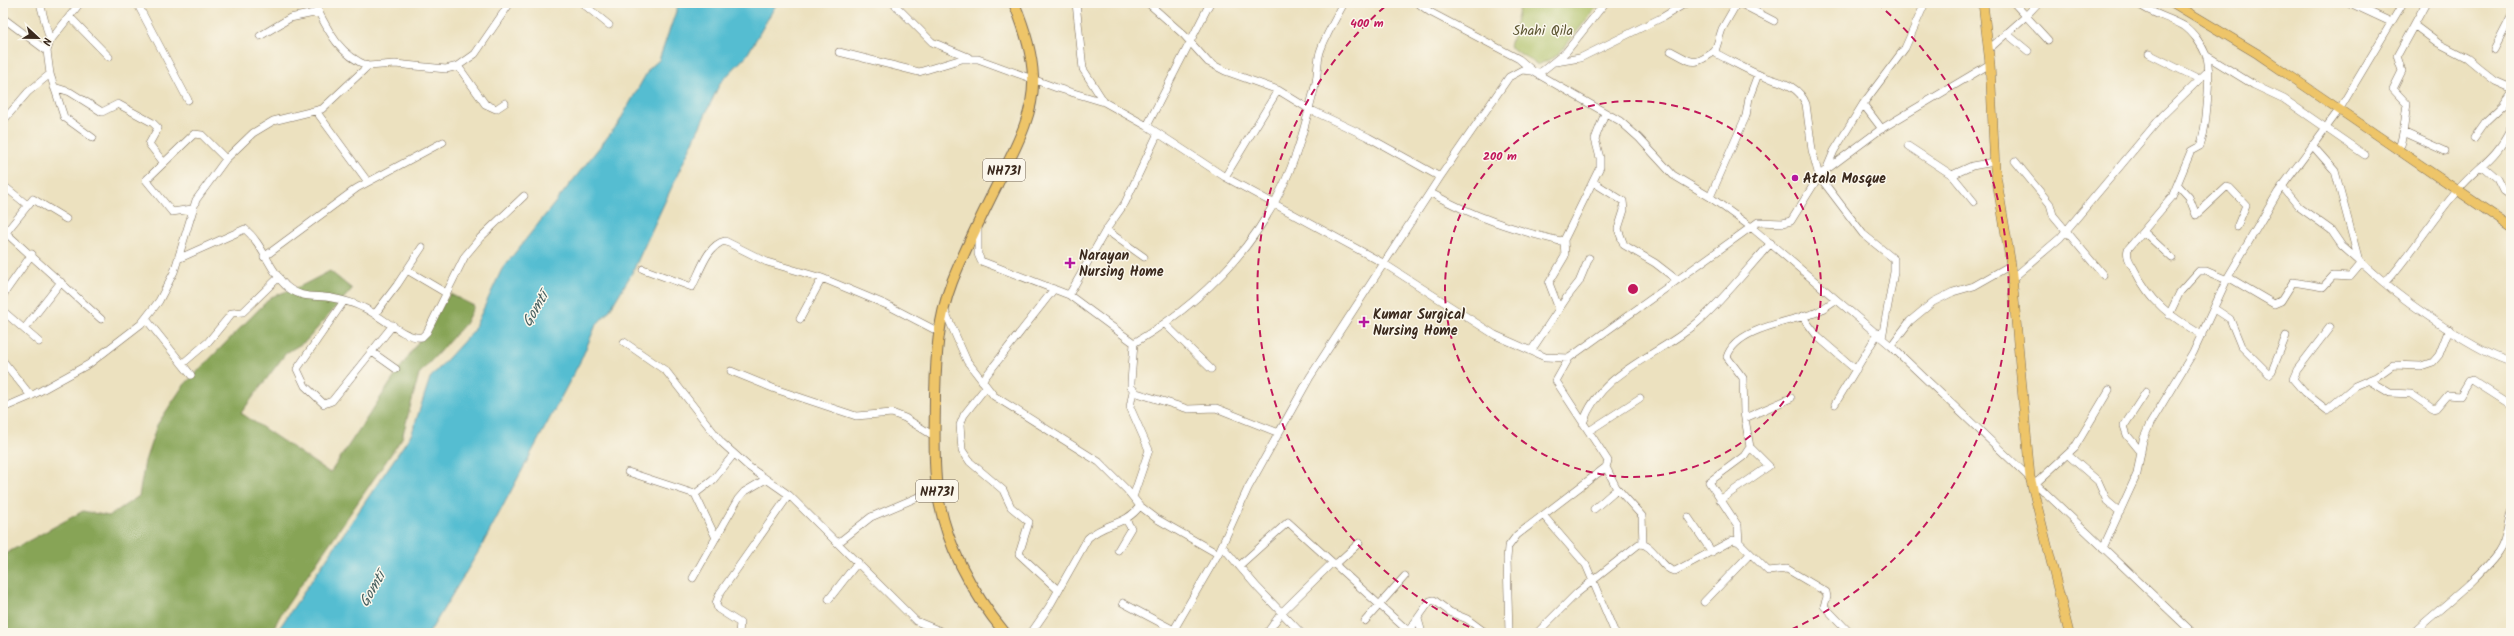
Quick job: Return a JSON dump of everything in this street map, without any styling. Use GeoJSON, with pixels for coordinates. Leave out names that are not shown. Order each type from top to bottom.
{"type":"FeatureCollection","features":[{"type":"Feature","properties":{"kind":"highway","name":"NH731"},"geometry":{"type":"LineString","coordinates":[[1005,633],[977,595],[961,565],[942,512],[937,489],[934,436],[939,332],[944,309],[960,261],[1018,142],[1032,96],[1034,78],[1028,41],[1014,3]]}},
{"type":"Feature","properties":{"kind":"main road"},"geometry":{"type":"LineString","coordinates":[[1983,3],[1990,64],[1994,162],[2011,265],[2033,481],[2069,633]]}},
{"type":"Feature","properties":{"kind":"main road"},"geometry":{"type":"LineString","coordinates":[[2174,3],[2258,54],[2511,228]]}},
{"type":"Feature","properties":{"kind":"street"},"geometry":{"type":"LineString","coordinates":[[40,3],[50,41]]}},
{"type":"Feature","properties":{"kind":"street"},"geometry":{"type":"LineString","coordinates":[[80,3],[50,41],[47,51],[50,74],[64,117],[93,138]]}},
{"type":"Feature","properties":{"kind":"street"},"geometry":{"type":"LineString","coordinates":[[137,3],[188,100]]}},
{"type":"Feature","properties":{"kind":"street"},"geometry":{"type":"LineString","coordinates":[[314,3],[334,41],[342,50],[356,61],[368,66],[395,64],[446,70],[458,66],[475,54],[509,3]]}},
{"type":"Feature","properties":{"kind":"street"},"geometry":{"type":"LineString","coordinates":[[582,3],[609,25]]}},
{"type":"Feature","properties":{"kind":"street"},"geometry":{"type":"LineString","coordinates":[[893,3],[937,45],[968,58],[978,59],[1104,102],[1147,126],[1226,177],[1273,204],[1383,262],[1495,335],[1545,357],[1569,358]]}},
{"type":"Feature","properties":{"kind":"street"},"geometry":{"type":"LineString","coordinates":[[1076,3],[1083,69],[1104,102]]}},
{"type":"Feature","properties":{"kind":"street"},"geometry":{"type":"LineString","coordinates":[[1148,3],[1191,43],[1208,62],[1225,71],[1278,90],[1310,109],[1368,137],[1440,177]]}},
{"type":"Feature","properties":{"kind":"street"},"geometry":{"type":"LineString","coordinates":[[1147,126],[1191,43],[1210,3]]}},
{"type":"Feature","properties":{"kind":"street"},"geometry":{"type":"LineString","coordinates":[[1134,343],[1165,324],[1219,278],[1251,242],[1273,204],[1295,156],[1310,109],[1321,48],[1344,3]]}},
{"type":"Feature","properties":{"kind":"street"},"geometry":{"type":"LineString","coordinates":[[1418,3],[1430,12],[1519,59],[1534,72],[1630,129],[1673,175],[1710,197],[1751,227],[1891,346],[2193,633]]}},
{"type":"Feature","properties":{"kind":"street"},"geometry":{"type":"LineString","coordinates":[[1123,603],[1173,631],[1218,554],[1248,488],[1310,377],[1383,262],[1440,177],[1509,77],[1522,70],[1541,72],[1556,62],[1605,3]]}},
{"type":"Feature","properties":{"kind":"street"},"geometry":{"type":"LineString","coordinates":[[1556,62],[1580,58],[1663,17],[1686,3]]}},
{"type":"Feature","properties":{"kind":"street"},"geometry":{"type":"LineString","coordinates":[[1671,50],[1693,62],[1699,62],[1715,51],[1722,29],[1738,3],[1774,20]]}},
{"type":"Feature","properties":{"kind":"street"},"geometry":{"type":"LineString","coordinates":[[1826,170],[1834,151],[1863,104],[1905,48],[1925,3]]}},
{"type":"Feature","properties":{"kind":"street"},"geometry":{"type":"LineString","coordinates":[[2014,3],[2025,17],[2048,40]]}},
{"type":"Feature","properties":{"kind":"street"},"geometry":{"type":"LineString","coordinates":[[1988,49],[2025,17],[2038,3]]}},
{"type":"Feature","properties":{"kind":"street"},"geometry":{"type":"LineString","coordinates":[[2137,3],[2150,12],[2185,27],[2195,36],[2207,56],[2209,70],[2202,140],[2200,146],[2191,151],[2172,197],[2144,232],[2128,249],[2127,257],[2144,289],[2169,315],[2202,335]]}},
{"type":"Feature","properties":{"kind":"street"},"geometry":{"type":"LineString","coordinates":[[2350,3],[2391,22]]}},
{"type":"Feature","properties":{"kind":"street"},"geometry":{"type":"LineString","coordinates":[[2103,548],[2137,474],[2141,452],[2150,424],[2202,335],[2228,278],[2282,186],[2339,110],[2403,3]]}},
{"type":"Feature","properties":{"kind":"street"},"geometry":{"type":"LineString","coordinates":[[2398,151],[2405,133],[2404,120],[2408,104],[2393,89],[2402,71],[2397,56],[2426,3]]}},
{"type":"Feature","properties":{"kind":"street"},"geometry":{"type":"LineString","coordinates":[[260,36],[290,18],[319,12]]}},
{"type":"Feature","properties":{"kind":"street"},"geometry":{"type":"LineString","coordinates":[[70,17],[109,57]]}},
{"type":"Feature","properties":{"kind":"street"},"geometry":{"type":"LineString","coordinates":[[2494,50],[2511,17]]}},
{"type":"Feature","properties":{"kind":"street"},"geometry":{"type":"LineString","coordinates":[[3,18],[47,51]]}},
{"type":"Feature","properties":{"kind":"street"},"geometry":{"type":"LineString","coordinates":[[2414,25],[2438,43],[2467,58],[2495,81],[2511,88]]}},
{"type":"Feature","properties":{"kind":"street"},"geometry":{"type":"LineString","coordinates":[[2006,34],[2028,51]]}},
{"type":"Feature","properties":{"kind":"street"},"geometry":{"type":"LineString","coordinates":[[1715,51],[1717,54],[1758,74],[1787,84],[1804,96],[1812,150],[1819,176],[1863,234],[1894,259],[1894,272],[1880,336],[1856,370],[1835,404]]}},
{"type":"Feature","properties":{"kind":"street"},"geometry":{"type":"LineString","coordinates":[[839,52],[919,72],[968,58]]}},
{"type":"Feature","properties":{"kind":"street"},"geometry":{"type":"LineString","coordinates":[[2149,54],[2199,79]]}},
{"type":"Feature","properties":{"kind":"street"},"geometry":{"type":"LineString","coordinates":[[2207,56],[2254,85],[2284,99],[2324,128],[2366,155]]}},
{"type":"Feature","properties":{"kind":"street"},"geometry":{"type":"LineString","coordinates":[[1850,632],[1823,604],[1827,597],[1826,592],[1787,569],[1768,571],[1739,542],[1733,540],[1684,568],[1672,571],[1643,544],[1642,516],[1617,489],[1606,467],[1608,458],[1562,393],[1556,381],[1569,358],[1758,222],[1783,223],[1791,221],[1819,176],[1882,129],[1990,64]]}},
{"type":"Feature","properties":{"kind":"street"},"geometry":{"type":"LineString","coordinates":[[3,408],[31,396],[89,364],[146,319],[159,301],[180,258],[192,209],[226,160],[240,144],[263,126],[273,121],[316,111],[331,102],[368,66]]}},
{"type":"Feature","properties":{"kind":"street"},"geometry":{"type":"LineString","coordinates":[[458,66],[486,104],[496,109],[506,103]]}},
{"type":"Feature","properties":{"kind":"street"},"geometry":{"type":"LineString","coordinates":[[2012,279],[2066,231],[2163,115],[2209,70]]}},
{"type":"Feature","properties":{"kind":"street"},"geometry":{"type":"LineString","coordinates":[[3,121],[28,92],[50,74]]}},
{"type":"Feature","properties":{"kind":"street"},"geometry":{"type":"LineString","coordinates":[[1710,197],[1746,116],[1750,93],[1758,74]]}},
{"type":"Feature","properties":{"kind":"street"},"geometry":{"type":"LineString","coordinates":[[54,87],[70,92],[102,112],[118,104],[154,123],[158,128],[149,144],[164,163]]}},
{"type":"Feature","properties":{"kind":"street"},"geometry":{"type":"LineString","coordinates":[[1226,177],[1278,90]]}},
{"type":"Feature","properties":{"kind":"street"},"geometry":{"type":"LineString","coordinates":[[2474,138],[2486,121],[2503,105],[2511,94]]}},
{"type":"Feature","properties":{"kind":"street"},"geometry":{"type":"LineString","coordinates":[[1863,104],[1882,129]]}},
{"type":"Feature","properties":{"kind":"street"},"geometry":{"type":"LineString","coordinates":[[316,111],[368,182]]}},
{"type":"Feature","properties":{"kind":"street"},"geometry":{"type":"LineString","coordinates":[[1559,309],[1549,283],[1565,256],[1564,240],[1593,182],[1601,162],[1594,139],[1605,113]]}},
{"type":"Feature","properties":{"kind":"street"},"geometry":{"type":"LineString","coordinates":[[2384,282],[2389,279],[2414,250],[2456,191],[2502,147],[2511,128]]}},
{"type":"Feature","properties":{"kind":"street"},"geometry":{"type":"LineString","coordinates":[[192,209],[172,212],[146,183],[146,180],[194,134],[199,133],[226,160]]}},
{"type":"Feature","properties":{"kind":"street"},"geometry":{"type":"LineString","coordinates":[[1069,295],[1106,230],[1125,203],[1158,133]]}},
{"type":"Feature","properties":{"kind":"street"},"geometry":{"type":"LineString","coordinates":[[2405,133],[2445,151]]}},
{"type":"Feature","properties":{"kind":"street"},"geometry":{"type":"LineString","coordinates":[[264,257],[307,224],[368,182],[443,142]]}},
{"type":"Feature","properties":{"kind":"street"},"geometry":{"type":"LineString","coordinates":[[2312,145],[2335,170],[2360,263]]}},
{"type":"Feature","properties":{"kind":"street"},"geometry":{"type":"LineString","coordinates":[[1908,146],[1952,175],[1974,202]]}},
{"type":"Feature","properties":{"kind":"street"},"geometry":{"type":"LineString","coordinates":[[2015,161],[2050,204],[2053,215],[2085,251],[2103,275]]}},
{"type":"Feature","properties":{"kind":"street"},"geometry":{"type":"LineString","coordinates":[[1952,175],[1972,166],[1994,162]]}},
{"type":"Feature","properties":{"kind":"street"},"geometry":{"type":"LineString","coordinates":[[2483,166],[2498,179],[2504,191],[2511,196]]}},
{"type":"Feature","properties":{"kind":"street"},"geometry":{"type":"LineString","coordinates":[[1593,182],[1623,201],[1624,210],[1618,229],[1624,246],[1655,263],[1677,280]]}},
{"type":"Feature","properties":{"kind":"street"},"geometry":{"type":"LineString","coordinates":[[3,185],[26,204]]}},
{"type":"Feature","properties":{"kind":"street"},"geometry":{"type":"LineString","coordinates":[[2178,185],[2189,197],[2196,215],[2226,187],[2230,188],[2246,205],[2237,227]]}},
{"type":"Feature","properties":{"kind":"street"},"geometry":{"type":"LineString","coordinates":[[2282,186],[2299,207],[2331,230],[2342,246],[2384,282],[2449,329],[2494,356],[2511,362]]}},
{"type":"Feature","properties":{"kind":"street"},"geometry":{"type":"LineString","coordinates":[[1430,194],[1481,219],[1560,241],[1564,240]]}},
{"type":"Feature","properties":{"kind":"street"},"geometry":{"type":"LineString","coordinates":[[180,258],[243,229],[250,235],[264,257],[286,286],[305,297],[331,298],[344,301],[375,314],[408,336],[422,337],[427,332],[465,256],[480,238],[524,196]]}},
{"type":"Feature","properties":{"kind":"street"},"geometry":{"type":"LineString","coordinates":[[66,219],[37,200],[29,201],[4,234],[32,254],[101,319]]}},
{"type":"Feature","properties":{"kind":"street"},"geometry":{"type":"LineString","coordinates":[[978,223],[978,254],[981,261],[1069,295],[1134,343]]}},
{"type":"Feature","properties":{"kind":"street"},"geometry":{"type":"LineString","coordinates":[[1106,230],[1144,257]]}},
{"type":"Feature","properties":{"kind":"street"},"geometry":{"type":"LineString","coordinates":[[2144,232],[2172,258]]}},
{"type":"Feature","properties":{"kind":"street"},"geometry":{"type":"LineString","coordinates":[[643,269],[692,287],[711,250],[719,242],[725,241],[767,262],[822,278],[887,305],[939,332]]}},
{"type":"Feature","properties":{"kind":"street"},"geometry":{"type":"LineString","coordinates":[[1583,422],[1594,400],[1643,358],[1698,322],[1770,243]]}},
{"type":"Feature","properties":{"kind":"street"},"geometry":{"type":"LineString","coordinates":[[375,314],[422,247]]}},
{"type":"Feature","properties":{"kind":"street"},"geometry":{"type":"LineString","coordinates":[[3,295],[32,254]]}},
{"type":"Feature","properties":{"kind":"street"},"geometry":{"type":"LineString","coordinates":[[1531,351],[1559,309],[1574,290],[1589,258]]}},
{"type":"Feature","properties":{"kind":"street"},"geometry":{"type":"LineString","coordinates":[[2169,315],[2180,292],[2199,271],[2206,271],[2228,278],[2274,304],[2281,301],[2293,282],[2323,287],[2333,276],[2350,277],[2360,263]]}},
{"type":"Feature","properties":{"kind":"street"},"geometry":{"type":"LineString","coordinates":[[1891,346],[1910,322],[1933,302],[1953,292],[1974,286],[2011,265]]}},
{"type":"Feature","properties":{"kind":"street"},"geometry":{"type":"LineString","coordinates":[[407,270],[446,293]]}},
{"type":"Feature","properties":{"kind":"street"},"geometry":{"type":"LineString","coordinates":[[182,364],[208,342],[232,313],[243,312],[279,277]]}},
{"type":"Feature","properties":{"kind":"street"},"geometry":{"type":"LineString","coordinates":[[800,319],[822,278]]}},
{"type":"Feature","properties":{"kind":"street"},"geometry":{"type":"LineString","coordinates":[[24,329],[61,282]]}},
{"type":"Feature","properties":{"kind":"street"},"geometry":{"type":"LineString","coordinates":[[1054,289],[984,384],[964,415],[960,425],[962,450],[970,462],[1004,490],[1011,507],[1029,522],[1019,554],[1058,590]]}},
{"type":"Feature","properties":{"kind":"street"},"geometry":{"type":"LineString","coordinates":[[1720,500],[1769,466],[1750,448],[1745,418],[1743,378],[1727,357],[1730,349],[1744,336],[1816,312],[1836,300]]}},
{"type":"Feature","properties":{"kind":"street"},"geometry":{"type":"LineString","coordinates":[[344,301],[297,369],[300,380],[324,404],[329,404],[393,325]]}},
{"type":"Feature","properties":{"kind":"street"},"geometry":{"type":"LineString","coordinates":[[944,309],[967,361],[984,384],[1006,406],[1099,462],[1140,506],[1190,539],[1218,554]]}},
{"type":"Feature","properties":{"kind":"street"},"geometry":{"type":"LineString","coordinates":[[2215,309],[2230,319],[2241,346],[2269,374],[2272,372],[2286,336]]}},
{"type":"Feature","properties":{"kind":"street"},"geometry":{"type":"LineString","coordinates":[[3,311],[39,342]]}},
{"type":"Feature","properties":{"kind":"street"},"geometry":{"type":"LineString","coordinates":[[1802,316],[1818,337],[1856,370]]}},
{"type":"Feature","properties":{"kind":"street"},"geometry":{"type":"LineString","coordinates":[[146,319],[191,375]]}},
{"type":"Feature","properties":{"kind":"street"},"geometry":{"type":"LineString","coordinates":[[1165,324],[1211,369]]}},
{"type":"Feature","properties":{"kind":"street"},"geometry":{"type":"LineString","coordinates":[[2330,327],[2297,370],[2295,382],[2327,410],[2355,386],[2393,365],[2421,366],[2433,362],[2439,355],[2449,329]]}},
{"type":"Feature","properties":{"kind":"street"},"geometry":{"type":"LineString","coordinates":[[624,342],[666,371],[713,431],[734,454],[789,496],[838,542],[916,621],[927,630],[945,633]]}},
{"type":"Feature","properties":{"kind":"street"},"geometry":{"type":"LineString","coordinates":[[1133,498],[1149,450],[1130,408],[1133,391],[1131,382],[1134,343]]}},
{"type":"Feature","properties":{"kind":"street"},"geometry":{"type":"LineString","coordinates":[[372,352],[396,369]]}},
{"type":"Feature","properties":{"kind":"street"},"geometry":{"type":"LineString","coordinates":[[3,361],[31,396]]}},
{"type":"Feature","properties":{"kind":"street"},"geometry":{"type":"LineString","coordinates":[[731,371],[775,389],[856,416],[892,413],[905,418],[934,436]]}},
{"type":"Feature","properties":{"kind":"street"},"geometry":{"type":"LineString","coordinates":[[2368,380],[2390,393],[2411,394],[2433,410],[2437,408],[2448,395],[2460,396],[2469,381],[2472,380],[2511,405]]}},
{"type":"Feature","properties":{"kind":"street"},"geometry":{"type":"LineString","coordinates":[[2033,481],[2068,455],[2083,437],[2108,390]]}},
{"type":"Feature","properties":{"kind":"street"},"geometry":{"type":"LineString","coordinates":[[1133,391],[1188,408],[1216,408],[1279,433]]}},
{"type":"Feature","properties":{"kind":"street"},"geometry":{"type":"LineString","coordinates":[[2141,452],[2127,435],[2124,426],[2146,392]]}},
{"type":"Feature","properties":{"kind":"street"},"geometry":{"type":"LineString","coordinates":[[1589,431],[1640,398]]}},
{"type":"Feature","properties":{"kind":"street"},"geometry":{"type":"LineString","coordinates":[[1745,418],[1791,398]]}},
{"type":"Feature","properties":{"kind":"street"},"geometry":{"type":"LineString","coordinates":[[1739,542],[1738,526],[1709,482],[1744,456],[1750,448]]}},
{"type":"Feature","properties":{"kind":"street"},"geometry":{"type":"LineString","coordinates":[[695,494],[713,480],[734,454]]}},
{"type":"Feature","properties":{"kind":"street"},"geometry":{"type":"LineString","coordinates":[[2068,455],[2098,481],[2107,501],[2120,512]]}},
{"type":"Feature","properties":{"kind":"street"},"geometry":{"type":"LineString","coordinates":[[1509,633],[1508,547],[1517,536],[1606,467]]}},
{"type":"Feature","properties":{"kind":"street"},"geometry":{"type":"LineString","coordinates":[[628,472],[695,494],[716,538]]}},
{"type":"Feature","properties":{"kind":"street"},"geometry":{"type":"LineString","coordinates":[[693,578],[738,499],[744,492],[766,478]]}},
{"type":"Feature","properties":{"kind":"street"},"geometry":{"type":"LineString","coordinates":[[838,542],[871,517],[937,489]]}},
{"type":"Feature","properties":{"kind":"street"},"geometry":{"type":"LineString","coordinates":[[1594,509],[1617,489]]}},
{"type":"Feature","properties":{"kind":"street"},"geometry":{"type":"LineString","coordinates":[[739,633],[740,623],[718,609],[716,603],[720,593],[789,496]]}},
{"type":"Feature","properties":{"kind":"street"},"geometry":{"type":"LineString","coordinates":[[1031,633],[1088,538],[1098,529],[1126,520],[1140,506]]}},
{"type":"Feature","properties":{"kind":"street"},"geometry":{"type":"LineString","coordinates":[[2418,631],[2464,588],[2499,552],[2505,540],[2511,512]]}},
{"type":"Feature","properties":{"kind":"street"},"geometry":{"type":"LineString","coordinates":[[1543,515],[1580,558],[1592,579],[1615,633]]}},
{"type":"Feature","properties":{"kind":"street"},"geometry":{"type":"LineString","coordinates":[[1688,517],[1712,552]]}},
{"type":"Feature","properties":{"kind":"street"},"geometry":{"type":"LineString","coordinates":[[1118,550],[1131,528],[1126,520]]}},
{"type":"Feature","properties":{"kind":"street"},"geometry":{"type":"LineString","coordinates":[[1239,566],[1288,522],[1406,629],[1410,629],[1430,602],[1434,600],[1450,612],[1467,619],[1486,633]]}},
{"type":"Feature","properties":{"kind":"street"},"geometry":{"type":"LineString","coordinates":[[1267,633],[1282,612],[1332,563],[1338,563],[1359,543]]}},
{"type":"Feature","properties":{"kind":"street"},"geometry":{"type":"LineString","coordinates":[[1537,633],[1592,579],[1643,544]]}},
{"type":"Feature","properties":{"kind":"street"},"geometry":{"type":"LineString","coordinates":[[1222,546],[1301,633]]}},
{"type":"Feature","properties":{"kind":"street"},"geometry":{"type":"LineString","coordinates":[[1704,602],[1750,554]]}},
{"type":"Feature","properties":{"kind":"street"},"geometry":{"type":"LineString","coordinates":[[829,599],[858,562]]}},
{"type":"Feature","properties":{"kind":"street"},"geometry":{"type":"LineString","coordinates":[[1365,621],[1404,576]]}},
{"type":"Feature","properties":{"kind":"street"},"geometry":{"type":"LineString","coordinates":[[1418,619],[1422,633]]}},
{"type":"Feature","properties":{"kind":"green space","name":"Shahi Qila"},"geometry":{"type":"Polygon","coordinates":[[[1514,3],[1600,3],[1558,55],[1538,65],[1510,47],[1520,6],[1514,3]]]}},
{"type":"Feature","properties":{"kind":"green space"},"geometry":{"type":"Polygon","coordinates":[[[330,271],[352,289],[306,341],[286,353],[241,413],[330,473],[450,294],[474,306],[465,324],[419,374],[402,438],[281,614],[271,633],[3,633],[3,555],[83,511],[109,516],[139,496],[145,461],[157,425],[183,386],[271,297],[301,286],[330,271]]]}},
{"type":"Feature","properties":{"kind":"water","name":"Gomtī"},"geometry":{"type":"Polygon","coordinates":[[[679,3],[777,3],[747,55],[720,83],[632,273],[609,311],[596,325],[581,360],[480,549],[429,633],[276,633],[412,433],[430,378],[473,331],[502,269],[618,124],[649,69],[659,60],[679,3]]]}},
{"type":"Feature","properties":{"kind":"place","name":"Atala Mosque"},"geometry":{"type":"Point","coordinates":[1795,178]}},
{"type":"Feature","properties":{"kind":"place","name":"Narayan Nursing Home"},"geometry":{"type":"Point","coordinates":[1070,263]}},
{"type":"Feature","properties":{"kind":"place","name":"Kumar Surgical Nursing Home"},"geometry":{"type":"Point","coordinates":[1364,322]}}]}
